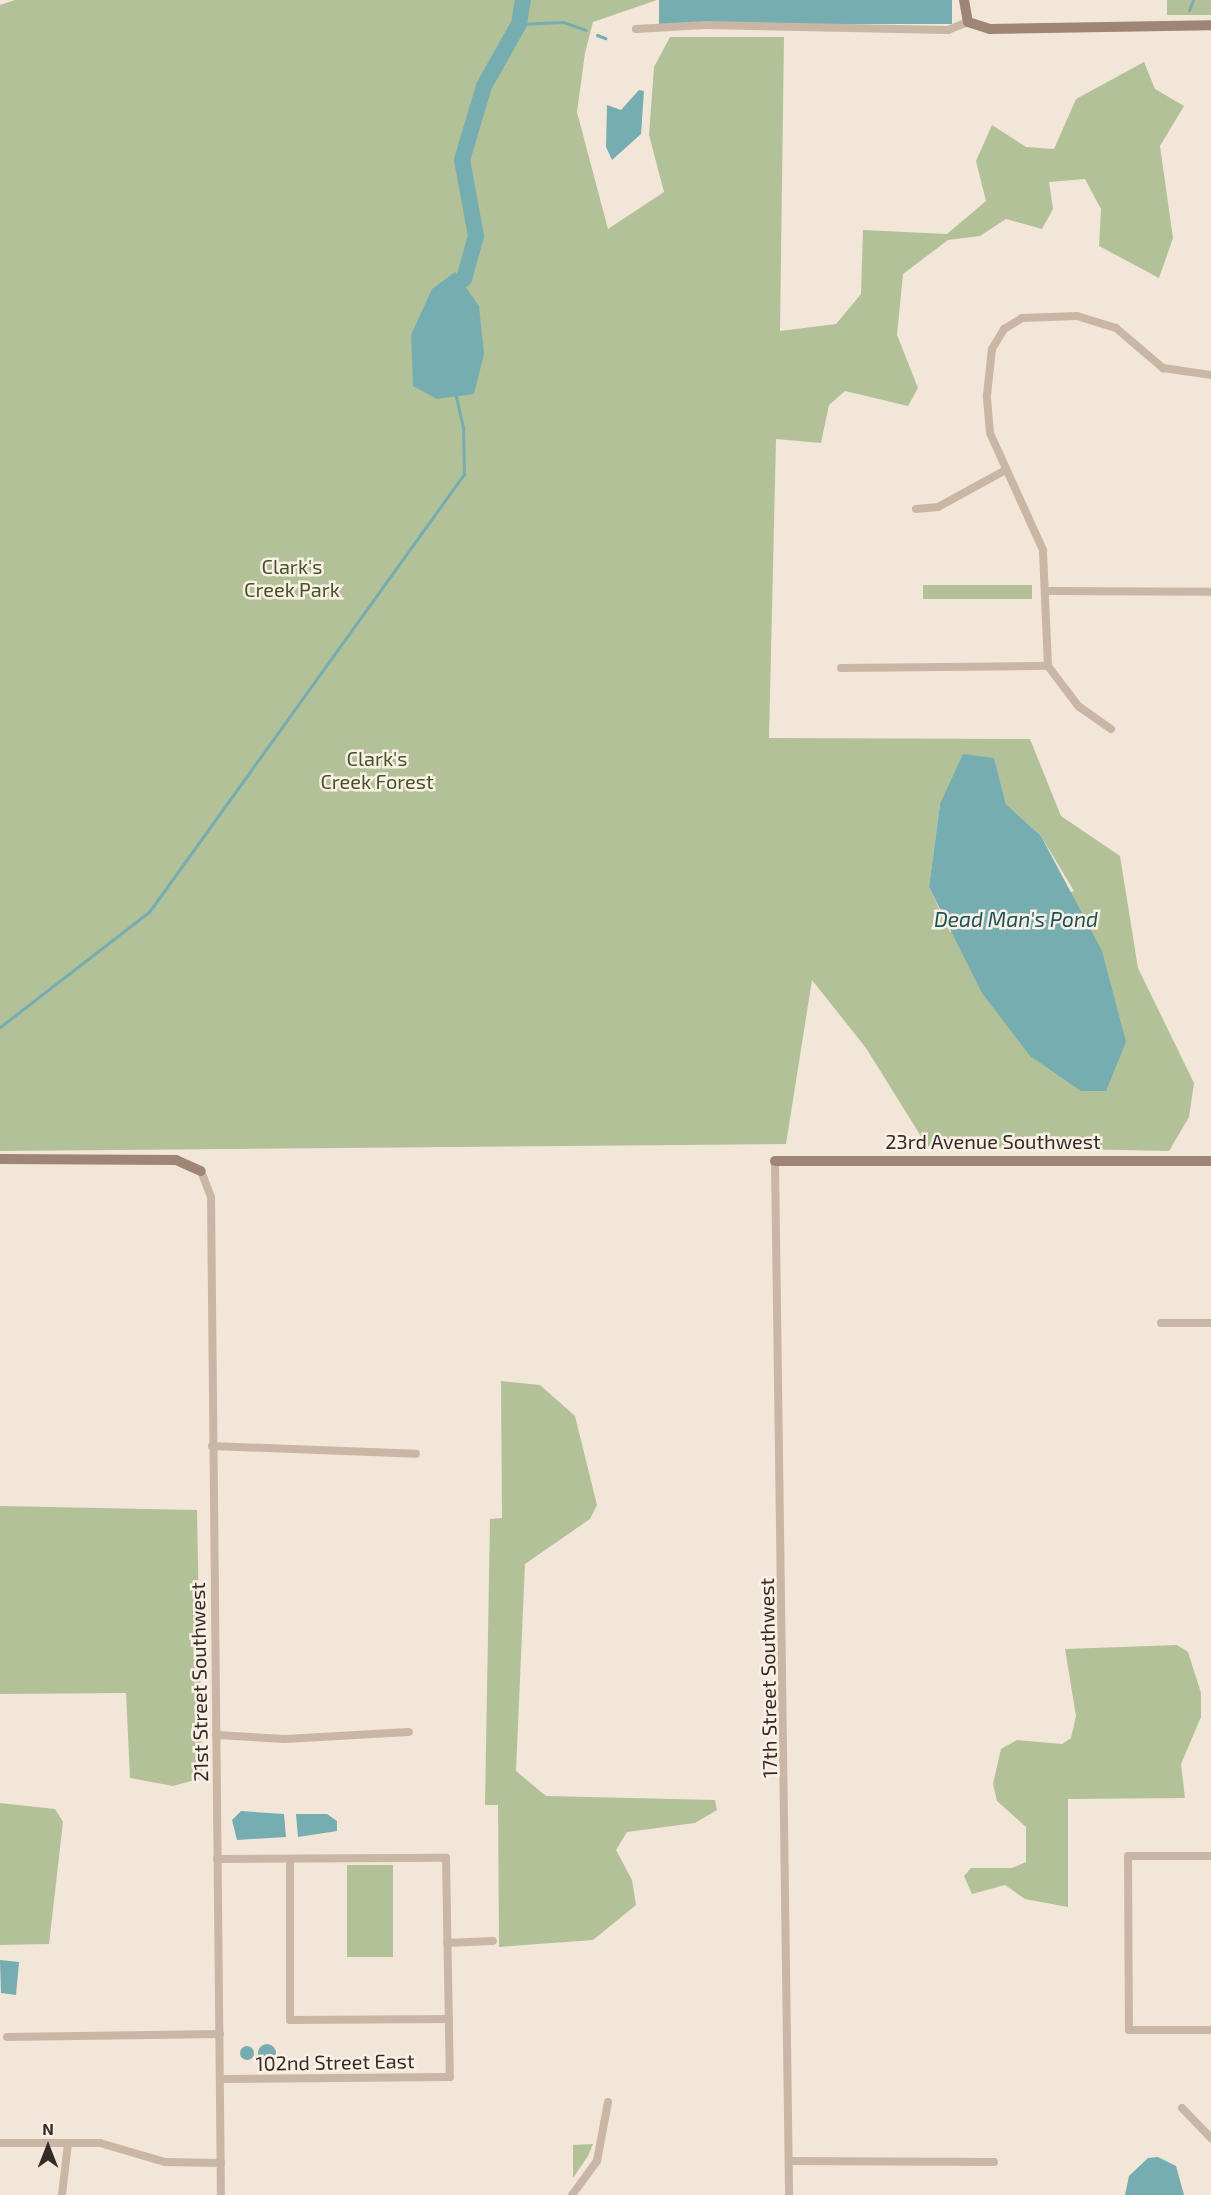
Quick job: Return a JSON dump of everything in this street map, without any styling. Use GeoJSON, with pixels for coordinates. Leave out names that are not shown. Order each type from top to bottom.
{"type":"FeatureCollection","features":[{"type":"Feature","properties":{"kind":"street"},"geometry":{"type":"LineString","coordinates":[[964,0],[968,22]]}},
{"type":"Feature","properties":{"kind":"street"},"geometry":{"type":"LineString","coordinates":[[636,29],[705,25],[948,30],[968,22],[990,29],[1211,25]]}},
{"type":"Feature","properties":{"kind":"street"},"geometry":{"type":"LineString","coordinates":[[1111,729],[1079,707],[1048,666],[1046,591],[1040,539],[1004,471],[990,433],[987,395],[992,349],[1010,324],[1035,316],[1091,318],[1116,328],[1163,368],[1211,375]]}},
{"type":"Feature","properties":{"kind":"street"},"geometry":{"type":"LineString","coordinates":[[916,509],[938,507],[1004,471]]}},
{"type":"Feature","properties":{"kind":"street"},"geometry":{"type":"LineString","coordinates":[[1046,591],[1211,591]]}},
{"type":"Feature","properties":{"kind":"street"},"geometry":{"type":"LineString","coordinates":[[841,668],[1048,666]]}},
{"type":"Feature","properties":{"kind":"street"},"geometry":{"type":"LineString","coordinates":[[0,1159],[176,1160],[201,1171]]}},
{"type":"Feature","properties":{"kind":"street","name":"23rd Avenue Southwest"},"geometry":{"type":"LineString","coordinates":[[775,1161],[1211,1161]]}},
{"type":"Feature","properties":{"kind":"street","name":"17th Street Southwest"},"geometry":{"type":"LineString","coordinates":[[775,1161],[789,2195]]}},
{"type":"Feature","properties":{"kind":"street","name":"21st Street Southwest"},"geometry":{"type":"LineString","coordinates":[[201,1171],[211,1197],[221,2195]]}},
{"type":"Feature","properties":{"kind":"street"},"geometry":{"type":"LineString","coordinates":[[1161,1323],[1211,1323]]}},
{"type":"Feature","properties":{"kind":"street"},"geometry":{"type":"LineString","coordinates":[[212,1446],[416,1454]]}},
{"type":"Feature","properties":{"kind":"street"},"geometry":{"type":"LineString","coordinates":[[216,1735],[285,1739],[410,1732]]}},
{"type":"Feature","properties":{"kind":"street"},"geometry":{"type":"LineString","coordinates":[[1211,1856],[1128,1856],[1129,2030],[1211,2030]]}},
{"type":"Feature","properties":{"kind":"street"},"geometry":{"type":"LineString","coordinates":[[217,1859],[446,1858],[449,2019],[290,2020],[290,1859]]}},
{"type":"Feature","properties":{"kind":"street"},"geometry":{"type":"LineString","coordinates":[[447,1943],[493,1941]]}},
{"type":"Feature","properties":{"kind":"street","name":"102nd Street East"},"geometry":{"type":"LineString","coordinates":[[220,2079],[450,2077],[449,2019]]}},
{"type":"Feature","properties":{"kind":"street"},"geometry":{"type":"LineString","coordinates":[[7,2037],[220,2034]]}},
{"type":"Feature","properties":{"kind":"street"},"geometry":{"type":"LineString","coordinates":[[573,2194],[597,2161],[608,2102]]}},
{"type":"Feature","properties":{"kind":"street"},"geometry":{"type":"LineString","coordinates":[[1182,2108],[1211,2138]]}},
{"type":"Feature","properties":{"kind":"street"},"geometry":{"type":"LineString","coordinates":[[0,2143],[114,2146],[165,2162],[221,2163]]}},
{"type":"Feature","properties":{"kind":"street"},"geometry":{"type":"LineString","coordinates":[[62,2195],[68,2143]]}},
{"type":"Feature","properties":{"kind":"street"},"geometry":{"type":"LineString","coordinates":[[789,2161],[994,2162]]}},
{"type":"Feature","properties":{"kind":"green space","name":"Clark's Creek Forest"},"geometry":{"type":"Polygon","coordinates":[[[15,0],[657,0],[593,22],[585,53],[577,112],[608,229],[664,192],[649,135],[654,67],[670,37],[784,37],[780,331],[836,324],[861,294],[863,230],[947,234],[986,201],[976,161],[992,125],[1026,147],[1054,149],[1076,99],[1144,62],[1155,89],[1184,106],[1160,146],[1173,238],[1159,278],[1099,246],[1101,209],[1085,179],[1049,182],[1053,209],[1042,229],[1006,219],[980,236],[948,240],[903,274],[897,335],[918,388],[908,406],[845,391],[829,405],[821,443],[776,439],[769,738],[1030,739],[1061,816],[1120,856],[1138,968],[1194,1083],[1189,1117],[1169,1151],[927,1146],[866,1048],[812,980],[786,1144],[0,1151],[0,5],[15,0]],[[994,759],[940,804],[929,887],[950,932],[1074,891],[1041,836],[1006,804],[994,759]]]}},
{"type":"Feature","properties":{"kind":"green space"},"geometry":{"type":"Polygon","coordinates":[[[1167,0],[1211,0],[1211,15],[1167,15],[1167,0]]]}},
{"type":"Feature","properties":{"kind":"green space"},"geometry":{"type":"Polygon","coordinates":[[[923,585],[1032,585],[1032,599],[923,599],[923,585]]]}},
{"type":"Feature","properties":{"kind":"green space"},"geometry":{"type":"Polygon","coordinates":[[[501,1381],[540,1385],[575,1416],[597,1505],[590,1519],[525,1564],[516,1771],[546,1796],[715,1800],[717,1810],[695,1823],[627,1832],[616,1850],[632,1880],[636,1905],[593,1940],[499,1947],[498,1805],[485,1805],[490,1519],[502,1518],[501,1381]]]}},
{"type":"Feature","properties":{"kind":"green space"},"geometry":{"type":"Polygon","coordinates":[[[0,1506],[197,1510],[202,1778],[173,1786],[130,1778],[126,1693],[0,1694],[0,1506]]]}},
{"type":"Feature","properties":{"kind":"green space"},"geometry":{"type":"Polygon","coordinates":[[[1177,1645],[1188,1652],[1201,1693],[1201,1717],[1181,1764],[1185,1798],[1068,1799],[1068,1907],[1025,1899],[1005,1885],[972,1894],[964,1876],[971,1868],[1012,1868],[1026,1862],[1026,1827],[997,1801],[993,1784],[1001,1749],[1017,1740],[1062,1744],[1071,1738],[1076,1716],[1065,1649],[1177,1645]]]}},
{"type":"Feature","properties":{"kind":"green space"},"geometry":{"type":"Polygon","coordinates":[[[0,1803],[55,1809],[63,1822],[49,1944],[0,1945],[0,1803]]]}},
{"type":"Feature","properties":{"kind":"green space"},"geometry":{"type":"Polygon","coordinates":[[[347,1865],[393,1865],[393,1957],[347,1957],[347,1865]]]}},
{"type":"Feature","properties":{"kind":"green space"},"geometry":{"type":"Polygon","coordinates":[[[593,2144],[588,2156],[573,2178],[573,2145],[593,2144]]]}},
{"type":"Feature","properties":{"kind":"water"},"geometry":{"type":"Polygon","coordinates":[[[659,0],[952,0],[952,24],[659,24],[659,0]]]}},
{"type":"Feature","properties":{"kind":"water"},"geometry":{"type":"Polygon","coordinates":[[[639,90],[644,91],[641,134],[612,160],[606,147],[607,105],[621,110],[639,90]]]}},
{"type":"Feature","properties":{"kind":"water"},"geometry":{"type":"Polygon","coordinates":[[[455,272],[479,306],[484,354],[474,394],[437,399],[413,386],[411,335],[432,289],[455,272]]]}},
{"type":"Feature","properties":{"kind":"water","name":"Dead Man's Pond"},"geometry":{"type":"Polygon","coordinates":[[[963,754],[994,758],[1006,804],[1041,836],[1102,951],[1126,1042],[1106,1091],[1081,1091],[1030,1056],[982,993],[929,887],[940,804],[963,754]]]}},
{"type":"Feature","properties":{"kind":"water"},"geometry":{"type":"Polygon","coordinates":[[[241,1811],[284,1814],[286,1837],[237,1840],[232,1820],[241,1811]]]}},
{"type":"Feature","properties":{"kind":"water"},"geometry":{"type":"Polygon","coordinates":[[[296,1814],[327,1814],[337,1821],[337,1831],[298,1837],[296,1814]]]}},
{"type":"Feature","properties":{"kind":"water"},"geometry":{"type":"Polygon","coordinates":[[[0,1960],[19,1962],[16,1995],[1,1993],[0,1960]]]}},
{"type":"Feature","properties":{"kind":"water"},"geometry":{"type":"Polygon","coordinates":[[[267,2044],[273,2047],[276,2053],[273,2059],[267,2062],[261,2059],[258,2053],[261,2047],[267,2044]]]}},
{"type":"Feature","properties":{"kind":"water"},"geometry":{"type":"Polygon","coordinates":[[[244,2046],[250,2046],[254,2053],[250,2060],[244,2060],[240,2056],[240,2050],[244,2046]]]}},
{"type":"Feature","properties":{"kind":"water"},"geometry":{"type":"Polygon","coordinates":[[[1158,2157],[1176,2166],[1184,2195],[1125,2195],[1129,2176],[1148,2158],[1158,2157]]]}},
{"type":"Feature","properties":{"kind":"waterway"},"geometry":{"type":"LineString","coordinates":[[464,279],[476,236],[462,160],[484,86],[519,24],[523,0]]}},
{"type":"Feature","properties":{"kind":"waterway"},"geometry":{"type":"LineString","coordinates":[[1189,10],[1193,0]]}},
{"type":"Feature","properties":{"kind":"waterway"},"geometry":{"type":"LineString","coordinates":[[519,24],[563,22],[586,30]]}},
{"type":"Feature","properties":{"kind":"waterway"},"geometry":{"type":"LineString","coordinates":[[597,35],[605,38]]}},
{"type":"Feature","properties":{"kind":"waterway"},"geometry":{"type":"LineString","coordinates":[[0,1027],[149,912],[464,474],[463,427],[456,396]]}},
{"type":"Feature","properties":{"kind":"park label","name":"Clark's Creek Park"},"geometry":{"type":"Point","coordinates":[292,578]}}]}
